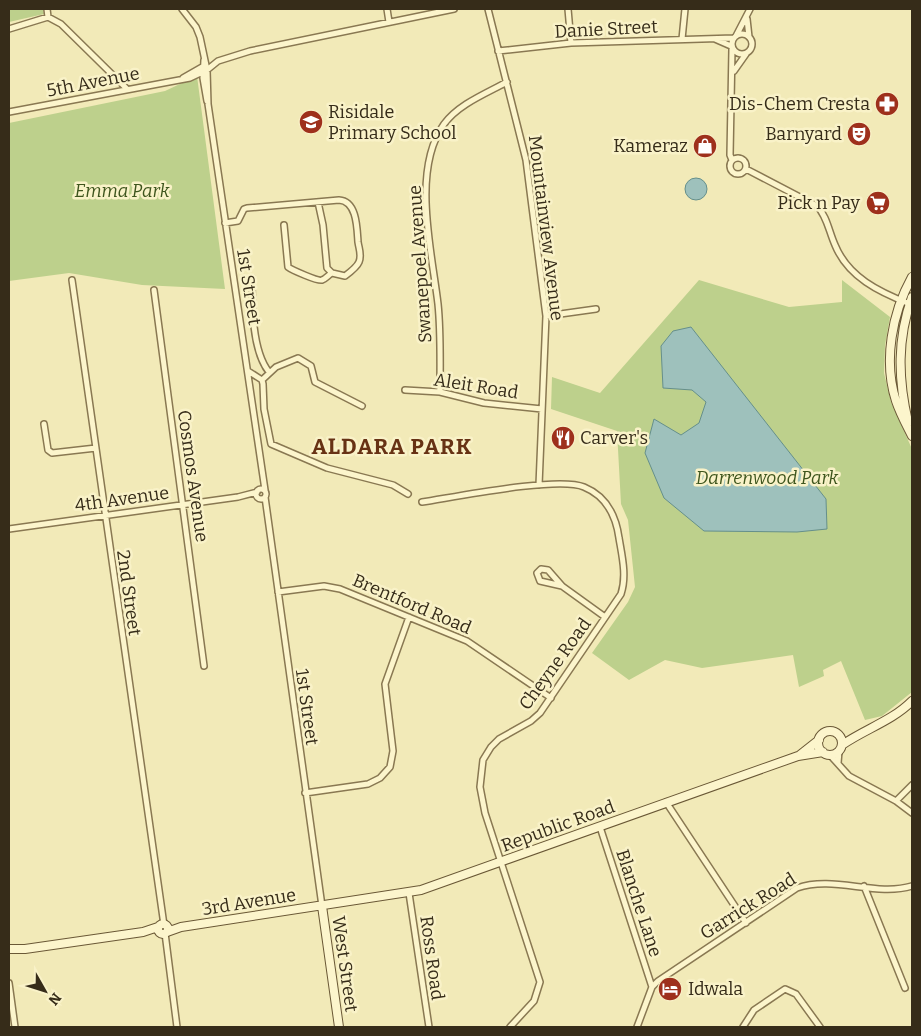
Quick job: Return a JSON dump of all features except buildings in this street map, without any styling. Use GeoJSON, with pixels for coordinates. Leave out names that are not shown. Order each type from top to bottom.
{"type":"FeatureCollection","features":[{"type":"Feature","properties":{"kind":"main road"},"geometry":{"type":"LineString","coordinates":[[912,277],[902,298],[892,337],[891,377],[896,401],[912,435]]}},
{"type":"Feature","properties":{"kind":"main road"},"geometry":{"type":"LineString","coordinates":[[911,300],[903,329],[900,377],[912,435]]}},
{"type":"Feature","properties":{"kind":"main road"},"geometry":{"type":"LineString","coordinates":[[903,329],[912,319]]}},
{"type":"Feature","properties":{"kind":"main road"},"geometry":{"type":"LineString","coordinates":[[859,734],[838,735],[827,732],[819,740],[819,746],[827,754],[840,748],[859,734],[881,724],[912,701]]}},
{"type":"Feature","properties":{"kind":"main road"},"geometry":{"type":"LineString","coordinates":[[838,735],[840,748]]}},
{"type":"Feature","properties":{"kind":"main road","name":"Republic Road"},"geometry":{"type":"LineString","coordinates":[[798,756],[819,740]]}},
{"type":"Feature","properties":{"kind":"main road","name":"Republic Road"},"geometry":{"type":"LineString","coordinates":[[322,906],[409,893],[440,885],[798,756],[827,754]]}},
{"type":"Feature","properties":{"kind":"main road","name":"3rd Avenue"},"geometry":{"type":"LineString","coordinates":[[9,949],[24,949],[322,906]]}},
{"type":"Feature","properties":{"kind":"main road","name":"West Street"},"geometry":{"type":"LineString","coordinates":[[322,906],[339,1027]]}},
{"type":"Feature","properties":{"kind":"main road"},"geometry":{"type":"LineString","coordinates":[[9,949],[9,955]]}},
{"type":"Feature","properties":{"kind":"main road","name":"3rd Avenue"},"geometry":{"type":"LineString","coordinates":[[9,955],[24,949]]}},
{"type":"Feature","properties":{"kind":"street"},"geometry":{"type":"LineString","coordinates":[[47,9],[48,17]]}},
{"type":"Feature","properties":{"kind":"street","name":"1st Street"},"geometry":{"type":"LineString","coordinates":[[182,9],[198,31],[206,66],[208,104],[248,371],[261,475],[260,494],[266,513],[278,592],[322,906]]}},
{"type":"Feature","properties":{"kind":"street"},"geometry":{"type":"LineString","coordinates":[[387,9],[389,22]]}},
{"type":"Feature","properties":{"kind":"street","name":"5th Avenue"},"geometry":{"type":"LineString","coordinates":[[9,112],[183,78],[206,66],[250,51],[454,9]]}},
{"type":"Feature","properties":{"kind":"street","name":"Mountainview Avenue"},"geometry":{"type":"LineString","coordinates":[[488,9],[521,134],[530,178],[546,316],[539,485]]}},
{"type":"Feature","properties":{"kind":"street"},"geometry":{"type":"LineString","coordinates":[[568,9],[570,43]]}},
{"type":"Feature","properties":{"kind":"street"},"geometry":{"type":"LineString","coordinates":[[682,40],[685,9]]}},
{"type":"Feature","properties":{"kind":"street"},"geometry":{"type":"LineString","coordinates":[[746,169],[741,173],[734,172],[730,165],[732,160],[730,155],[732,48],[735,37],[750,9]]}},
{"type":"Feature","properties":{"kind":"street"},"geometry":{"type":"LineString","coordinates":[[733,74],[752,45],[749,37],[747,16]]}},
{"type":"Feature","properties":{"kind":"street"},"geometry":{"type":"LineString","coordinates":[[9,29],[48,17],[61,24],[127,89]]}},
{"type":"Feature","properties":{"kind":"street"},"geometry":{"type":"LineString","coordinates":[[735,37],[741,34],[749,37]]}},
{"type":"Feature","properties":{"kind":"street","name":"Danie Street"},"geometry":{"type":"LineString","coordinates":[[498,51],[570,43],[735,37]]}},
{"type":"Feature","properties":{"kind":"street"},"geometry":{"type":"LineString","coordinates":[[715,38],[740,55],[747,54]]}},
{"type":"Feature","properties":{"kind":"street","name":"Swanepoel Avenue"},"geometry":{"type":"LineString","coordinates":[[440,392],[439,320],[427,212],[430,153],[438,134],[454,113],[507,82]]}},
{"type":"Feature","properties":{"kind":"street"},"geometry":{"type":"LineString","coordinates":[[732,160],[742,158],[746,162],[746,169]]}},
{"type":"Feature","properties":{"kind":"street"},"geometry":{"type":"LineString","coordinates":[[746,169],[817,206],[824,216],[835,246],[849,268],[869,284],[891,295],[911,300]]}},
{"type":"Feature","properties":{"kind":"street"},"geometry":{"type":"LineString","coordinates":[[225,223],[238,221],[244,209],[247,208],[339,200],[346,202],[352,208],[358,225],[360,254],[359,262],[346,276],[332,273],[326,265],[323,225],[318,202]]}},
{"type":"Feature","properties":{"kind":"street"},"geometry":{"type":"LineString","coordinates":[[284,225],[288,267],[318,281],[332,273]]}},
{"type":"Feature","properties":{"kind":"street"},"geometry":{"type":"LineString","coordinates":[[252,278],[252,299],[259,357],[270,372]]}},
{"type":"Feature","properties":{"kind":"street","name":"2nd Street"},"geometry":{"type":"LineString","coordinates":[[72,280],[177,1027]]}},
{"type":"Feature","properties":{"kind":"street","name":"Cosmos Avenue"},"geometry":{"type":"LineString","coordinates":[[154,290],[204,666]]}},
{"type":"Feature","properties":{"kind":"street"},"geometry":{"type":"LineString","coordinates":[[546,316],[596,309]]}},
{"type":"Feature","properties":{"kind":"street"},"geometry":{"type":"LineString","coordinates":[[362,406],[315,382],[311,366],[301,359],[295,358],[270,372],[262,380],[264,409],[271,444],[327,468],[393,485],[408,494]]}},
{"type":"Feature","properties":{"kind":"street"},"geometry":{"type":"LineString","coordinates":[[248,371],[262,380]]}},
{"type":"Feature","properties":{"kind":"street","name":"Aleit Road"},"geometry":{"type":"LineString","coordinates":[[405,390],[440,392],[484,403],[542,409]]}},
{"type":"Feature","properties":{"kind":"street"},"geometry":{"type":"LineString","coordinates":[[44,424],[48,450],[52,453],[96,448]]}},
{"type":"Feature","properties":{"kind":"street","name":"Cheyne Road"},"geometry":{"type":"LineString","coordinates":[[422,502],[539,485],[569,483],[584,487],[604,501],[614,516],[622,560],[624,584],[621,594],[551,698],[535,719],[495,743],[483,760],[480,787],[482,804],[540,982],[534,1001],[510,1027]]}},
{"type":"Feature","properties":{"kind":"street","name":"4th Avenue"},"geometry":{"type":"LineString","coordinates":[[9,529],[260,494]]}},
{"type":"Feature","properties":{"kind":"street"},"geometry":{"type":"LineString","coordinates":[[562,586],[540,581],[537,573],[541,569],[548,570],[562,586],[605,617]]}},
{"type":"Feature","properties":{"kind":"street","name":"Brentford Road"},"geometry":{"type":"LineString","coordinates":[[278,592],[328,586],[409,617],[467,641],[551,698]]}},
{"type":"Feature","properties":{"kind":"street"},"geometry":{"type":"LineString","coordinates":[[305,793],[368,784],[380,778],[390,767],[393,751],[385,684],[409,617]]}},
{"type":"Feature","properties":{"kind":"street"},"geometry":{"type":"LineString","coordinates":[[838,764],[840,748]]}},
{"type":"Feature","properties":{"kind":"street"},"geometry":{"type":"LineString","coordinates":[[827,754],[849,776],[896,801],[912,813]]}},
{"type":"Feature","properties":{"kind":"street"},"geometry":{"type":"LineString","coordinates":[[896,801],[912,785]]}},
{"type":"Feature","properties":{"kind":"street"},"geometry":{"type":"LineString","coordinates":[[666,802],[746,923]]}},
{"type":"Feature","properties":{"kind":"street","name":"Blanche Lane"},"geometry":{"type":"LineString","coordinates":[[600,827],[652,987]]}},
{"type":"Feature","properties":{"kind":"street","name":"Garrick Road"},"geometry":{"type":"LineString","coordinates":[[652,987],[664,977],[804,885],[864,886],[894,889],[912,886]]}},
{"type":"Feature","properties":{"kind":"street"},"geometry":{"type":"LineString","coordinates":[[864,886],[905,988]]}},
{"type":"Feature","properties":{"kind":"street","name":"Ross Road"},"geometry":{"type":"LineString","coordinates":[[409,893],[429,1027]]}},
{"type":"Feature","properties":{"kind":"street"},"geometry":{"type":"LineString","coordinates":[[9,983],[15,1027]]}},
{"type":"Feature","properties":{"kind":"street"},"geometry":{"type":"LineString","coordinates":[[637,1027],[652,987]]}},
{"type":"Feature","properties":{"kind":"street"},"geometry":{"type":"LineString","coordinates":[[743,1027],[754,1010],[785,989],[796,994],[820,1027]]}},
{"type":"Feature","properties":{"kind":"green space"},"geometry":{"type":"Polygon","coordinates":[[[9,9],[43,9],[44,14],[9,22],[9,9]]]}},
{"type":"Feature","properties":{"kind":"green space","name":"Emma Park"},"geometry":{"type":"Polygon","coordinates":[[[197,76],[225,289],[142,285],[69,273],[9,281],[9,123],[165,91],[197,76]]]}},
{"type":"Feature","properties":{"kind":"green space","name":"Darrenwood Park"},"geometry":{"type":"Polygon","coordinates":[[[699,280],[789,307],[842,302],[842,280],[890,317],[885,345],[884,373],[891,402],[912,449],[912,692],[882,716],[865,720],[841,661],[823,670],[824,676],[799,687],[793,655],[702,668],[665,660],[629,680],[592,653],[628,602],[635,587],[628,520],[621,504],[617,431],[551,409],[552,377],[600,393],[699,280]]]}},
{"type":"Feature","properties":{"kind":"water"},"geometry":{"type":"Polygon","coordinates":[[[696,178],[704,181],[707,189],[704,197],[696,200],[688,197],[685,189],[688,181],[696,178]]]}},
{"type":"Feature","properties":{"kind":"water"},"geometry":{"type":"Polygon","coordinates":[[[691,327],[826,499],[827,529],[797,532],[704,531],[664,498],[645,453],[654,419],[681,435],[699,423],[706,402],[692,390],[663,388],[661,346],[673,331],[691,327]]]}},
{"type":"Feature","properties":{"kind":"place","name":"Dis-Chem Cresta"},"geometry":{"type":"Point","coordinates":[887,104]}},
{"type":"Feature","properties":{"kind":"place","name":"Risidale Primary School"},"geometry":{"type":"Point","coordinates":[311,122]}},
{"type":"Feature","properties":{"kind":"place","name":"Barnyard"},"geometry":{"type":"Point","coordinates":[859,134]}},
{"type":"Feature","properties":{"kind":"place","name":"Kameraz"},"geometry":{"type":"Point","coordinates":[705,146]}},
{"type":"Feature","properties":{"kind":"place","name":"Pick n Pay"},"geometry":{"type":"Point","coordinates":[878,203]}},
{"type":"Feature","properties":{"kind":"place","name":"Carver's"},"geometry":{"type":"Point","coordinates":[563,438]}},
{"type":"Feature","properties":{"kind":"place","name":"Idwala"},"geometry":{"type":"Point","coordinates":[670,989]}},
{"type":"Feature","properties":{"kind":"district","name":"ALDARA PARK"},"geometry":{"type":"Point","coordinates":[392,446]}}]}
